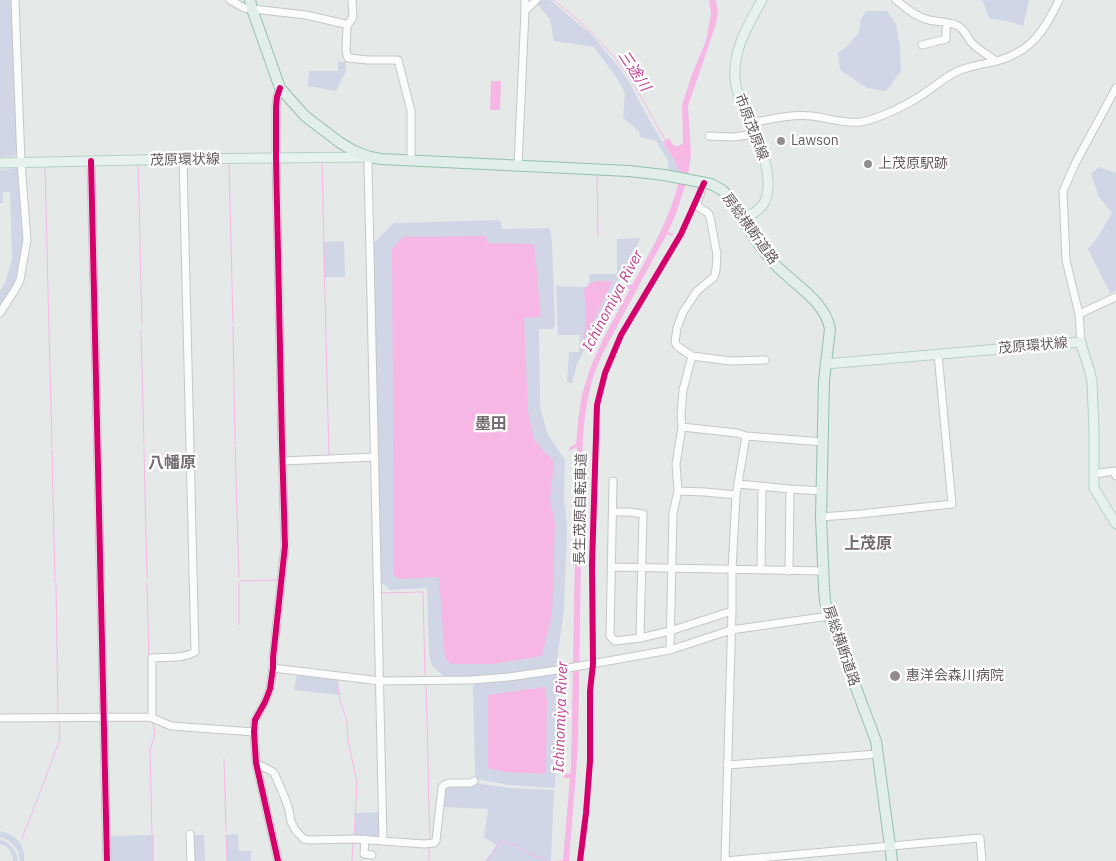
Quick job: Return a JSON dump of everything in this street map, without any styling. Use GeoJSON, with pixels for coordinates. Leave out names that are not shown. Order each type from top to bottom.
{"type":"FeatureCollection","features":[{"type":"Feature","properties":{"kind":"highway","name":"房総横断道路"},"geometry":{"type":"LineString","coordinates":[[251,5],[280,88],[306,116],[339,142],[354,151],[370,157],[411,161],[628,171],[664,175],[711,184],[728,196],[769,258],[811,297],[826,317],[829,322],[830,336],[825,364],[821,516],[825,601],[876,741],[892,861]]}},
{"type":"Feature","properties":{"kind":"main road","name":"市原茂原線"},"geometry":{"type":"LineString","coordinates":[[743,219],[760,209],[767,195],[768,187],[768,176],[763,154],[736,88],[735,69],[738,51],[747,27],[762,0]]}},
{"type":"Feature","properties":{"kind":"main road","name":"茂原環状線"},"geometry":{"type":"LineString","coordinates":[[0,163],[370,157]]}},
{"type":"Feature","properties":{"kind":"main road","name":"茂原環状線"},"geometry":{"type":"LineString","coordinates":[[825,364],[1081,342],[1092,382],[1094,491],[1116,524]]}},
{"type":"Feature","properties":{"kind":"street"},"geometry":{"type":"LineString","coordinates":[[0,313],[20,280],[27,240],[21,163],[15,0]]}},
{"type":"Feature","properties":{"kind":"street"},"geometry":{"type":"LineString","coordinates":[[230,0],[244,8],[251,5],[306,15],[346,24],[347,26]]}},
{"type":"Feature","properties":{"kind":"street"},"geometry":{"type":"LineString","coordinates":[[352,0],[353,17],[347,26],[346,51],[348,58],[398,60],[412,111],[411,161]]}},
{"type":"Feature","properties":{"kind":"street"},"geometry":{"type":"LineString","coordinates":[[518,165],[525,0]]}},
{"type":"Feature","properties":{"kind":"street"},"geometry":{"type":"LineString","coordinates":[[525,11],[536,0]]}},
{"type":"Feature","properties":{"kind":"street"},"geometry":{"type":"LineString","coordinates":[[896,0],[911,12],[929,20],[956,25],[967,34],[971,42],[996,61]]}},
{"type":"Feature","properties":{"kind":"street"},"geometry":{"type":"LineString","coordinates":[[751,123],[801,116],[858,122],[900,108],[917,99],[952,74],[980,64],[1006,58],[1027,46],[1040,33],[1059,0]]}},
{"type":"Feature","properties":{"kind":"street"},"geometry":{"type":"LineString","coordinates":[[922,45],[946,39],[948,23]]}},
{"type":"Feature","properties":{"kind":"street"},"geometry":{"type":"LineString","coordinates":[[278,861],[256,763],[254,732],[255,720],[268,696],[273,668],[272,658],[285,546],[276,158],[276,107],[280,88]]}},
{"type":"Feature","properties":{"kind":"street"},"geometry":{"type":"LineString","coordinates":[[1081,342],[1079,314],[1066,260],[1063,191],[1076,162],[1116,88]]}},
{"type":"Feature","properties":{"kind":"street"},"geometry":{"type":"LineString","coordinates":[[709,136],[733,137],[756,134]]}},
{"type":"Feature","properties":{"kind":"street"},"geometry":{"type":"LineString","coordinates":[[370,157],[368,164],[383,840]]}},
{"type":"Feature","properties":{"kind":"street"},"geometry":{"type":"LineString","coordinates":[[152,718],[152,658],[179,657],[195,652],[183,159]]}},
{"type":"Feature","properties":{"kind":"street"},"geometry":{"type":"LineString","coordinates":[[91,162],[107,861]]}},
{"type":"Feature","properties":{"kind":"street"},"geometry":{"type":"LineString","coordinates":[[704,182],[697,206],[708,213],[710,217],[718,255],[714,278],[697,291],[683,312],[677,328],[675,342],[677,346],[692,356],[730,361],[765,360]]}},
{"type":"Feature","properties":{"kind":"street"},"geometry":{"type":"LineString","coordinates":[[1079,314],[1116,297]]}},
{"type":"Feature","properties":{"kind":"street"},"geometry":{"type":"LineString","coordinates":[[821,516],[860,514],[952,504],[938,354]]}},
{"type":"Feature","properties":{"kind":"street"},"geometry":{"type":"LineString","coordinates":[[670,650],[673,513],[678,491],[676,464],[682,428],[683,390],[692,356]]}},
{"type":"Feature","properties":{"kind":"street"},"geometry":{"type":"LineString","coordinates":[[682,428],[737,433],[746,436],[823,442]]}},
{"type":"Feature","properties":{"kind":"street"},"geometry":{"type":"LineString","coordinates":[[746,436],[736,495],[732,570],[725,861],[785,858],[980,838],[982,861]]}},
{"type":"Feature","properties":{"kind":"street"},"geometry":{"type":"LineString","coordinates":[[283,461],[375,457]]}},
{"type":"Feature","properties":{"kind":"street"},"geometry":{"type":"LineString","coordinates":[[1094,474],[1114,471],[1116,476]]}},
{"type":"Feature","properties":{"kind":"street"},"geometry":{"type":"LineString","coordinates":[[613,481],[610,636],[615,641],[640,638],[670,631],[732,611]]}},
{"type":"Feature","properties":{"kind":"street"},"geometry":{"type":"LineString","coordinates":[[738,484],[822,490]]}},
{"type":"Feature","properties":{"kind":"street"},"geometry":{"type":"LineString","coordinates":[[761,570],[762,486]]}},
{"type":"Feature","properties":{"kind":"street"},"geometry":{"type":"LineString","coordinates":[[789,570],[790,489]]}},
{"type":"Feature","properties":{"kind":"street"},"geometry":{"type":"LineString","coordinates":[[678,491],[736,495]]}},
{"type":"Feature","properties":{"kind":"street"},"geometry":{"type":"LineString","coordinates":[[613,512],[643,514],[640,638]]}},
{"type":"Feature","properties":{"kind":"street"},"geometry":{"type":"LineString","coordinates":[[611,568],[823,571]]}},
{"type":"Feature","properties":{"kind":"street"},"geometry":{"type":"LineString","coordinates":[[273,668],[380,681],[471,680],[510,677],[670,650],[731,630],[829,616]]}},
{"type":"Feature","properties":{"kind":"street"},"geometry":{"type":"LineString","coordinates":[[0,718],[150,716],[170,726],[254,732]]}},
{"type":"Feature","properties":{"kind":"street"},"geometry":{"type":"LineString","coordinates":[[727,765],[878,754]]}},
{"type":"Feature","properties":{"kind":"street"},"geometry":{"type":"LineString","coordinates":[[256,763],[273,772],[285,798],[296,831],[302,838],[310,840],[365,839],[424,844],[434,843],[436,841],[442,787],[446,784],[470,783],[474,781]]}},
{"type":"Feature","properties":{"kind":"street"},"geometry":{"type":"LineString","coordinates":[[190,834],[191,861]]}},
{"type":"Feature","properties":{"kind":"street"},"geometry":{"type":"LineString","coordinates":[[365,839],[364,854],[372,854]]}},
{"type":"Feature","properties":{"kind":"shaded area"},"geometry":{"type":"Polygon","coordinates":[[[0,0],[14,0],[19,152],[15,156],[0,157],[0,0]]]}},
{"type":"Feature","properties":{"kind":"shaded area"},"geometry":{"type":"Polygon","coordinates":[[[540,0],[550,0],[592,35],[618,66],[677,165],[680,174],[669,172],[668,161],[656,141],[640,137],[639,131],[623,118],[625,93],[594,47],[554,41],[550,19],[537,4],[540,0]]]}},
{"type":"Feature","properties":{"kind":"shaded area"},"geometry":{"type":"Polygon","coordinates":[[[709,0],[716,0],[718,14],[688,106],[691,155],[688,176],[668,232],[673,234],[672,236],[667,234],[606,347],[592,381],[586,409],[582,452],[582,481],[583,495],[589,496],[589,500],[582,500],[578,747],[569,861],[556,861],[563,860],[570,778],[564,778],[564,773],[570,774],[571,767],[577,447],[569,451],[569,448],[576,444],[582,394],[591,366],[604,337],[630,289],[626,287],[627,285],[632,285],[650,252],[675,195],[679,181],[678,169],[663,142],[669,138],[673,144],[679,146],[683,142],[682,105],[692,74],[706,41],[711,14],[709,0]]]}},
{"type":"Feature","properties":{"kind":"shaded area"},"geometry":{"type":"Polygon","coordinates":[[[982,0],[1029,0],[1023,26],[1007,21],[990,19],[982,0]]]}},
{"type":"Feature","properties":{"kind":"shaded area"},"geometry":{"type":"Polygon","coordinates":[[[866,11],[887,11],[896,24],[901,71],[886,91],[867,88],[840,70],[838,53],[858,34],[861,19],[866,11]]]}},
{"type":"Feature","properties":{"kind":"shaded area"},"geometry":{"type":"Polygon","coordinates":[[[338,62],[346,62],[346,71],[336,91],[308,86],[309,71],[338,71],[338,62]]]}},
{"type":"Feature","properties":{"kind":"shaded area"},"geometry":{"type":"Polygon","coordinates":[[[491,81],[501,81],[500,110],[490,110],[491,81]]]}},
{"type":"Feature","properties":{"kind":"shaded area"},"geometry":{"type":"Polygon","coordinates":[[[20,167],[25,241],[18,280],[0,311],[0,291],[5,283],[12,259],[10,192],[3,192],[3,203],[0,203],[0,170],[20,167]]]}},
{"type":"Feature","properties":{"kind":"shaded area"},"geometry":{"type":"Polygon","coordinates":[[[1099,167],[1116,173],[1116,291],[1110,293],[1088,249],[1112,213],[1099,197],[1091,174],[1099,167]]]}},
{"type":"Feature","properties":{"kind":"shaded area"},"geometry":{"type":"Polygon","coordinates":[[[498,220],[501,222],[502,229],[550,229],[555,324],[553,329],[539,329],[540,406],[547,433],[565,460],[564,498],[567,526],[564,610],[556,667],[488,676],[444,676],[432,666],[429,654],[427,588],[390,590],[379,580],[372,243],[394,223],[498,220]]]}},
{"type":"Feature","properties":{"kind":"shaded area"},"geometry":{"type":"Polygon","coordinates":[[[486,236],[487,243],[534,244],[541,317],[524,318],[528,411],[534,440],[554,462],[550,499],[555,524],[552,613],[542,656],[492,664],[451,664],[445,659],[439,577],[399,579],[394,575],[392,249],[403,237],[486,236]]]}},
{"type":"Feature","properties":{"kind":"shaded area"},"geometry":{"type":"Polygon","coordinates":[[[640,238],[577,364],[572,383],[567,382],[569,352],[579,352],[580,335],[558,335],[556,286],[586,287],[589,284],[590,274],[617,274],[617,239],[640,238]]]}},
{"type":"Feature","properties":{"kind":"shaded area"},"geometry":{"type":"Polygon","coordinates":[[[344,241],[345,277],[324,277],[323,242],[344,241]]]}},
{"type":"Feature","properties":{"kind":"shaded area"},"geometry":{"type":"Polygon","coordinates":[[[598,281],[612,282],[585,339],[584,290],[589,284],[598,281]]]}},
{"type":"Feature","properties":{"kind":"shaded area"},"geometry":{"type":"Polygon","coordinates":[[[556,672],[559,699],[555,786],[553,788],[509,785],[476,779],[473,687],[475,683],[502,681],[556,672]]]}},
{"type":"Feature","properties":{"kind":"shaded area"},"geometry":{"type":"Polygon","coordinates":[[[297,674],[337,678],[340,695],[294,690],[297,674]]]}},
{"type":"Feature","properties":{"kind":"shaded area"},"geometry":{"type":"Polygon","coordinates":[[[545,687],[547,701],[546,774],[505,772],[488,768],[488,695],[545,687]]]}},
{"type":"Feature","properties":{"kind":"shaded area"},"geometry":{"type":"Polygon","coordinates":[[[476,783],[510,788],[554,790],[551,861],[485,861],[497,845],[484,837],[488,809],[441,807],[444,786],[476,783]]]}},
{"type":"Feature","properties":{"kind":"shaded area"},"geometry":{"type":"Polygon","coordinates":[[[381,812],[381,839],[354,836],[356,813],[381,812]]]}},
{"type":"Feature","properties":{"kind":"shaded area"},"geometry":{"type":"Polygon","coordinates":[[[0,831],[11,835],[19,841],[23,849],[24,861],[20,861],[16,849],[11,843],[0,837],[0,831]]]}},
{"type":"Feature","properties":{"kind":"shaded area"},"geometry":{"type":"Polygon","coordinates":[[[238,834],[239,851],[251,851],[251,861],[227,861],[226,835],[238,834]]]}},
{"type":"Feature","properties":{"kind":"shaded area"},"geometry":{"type":"Polygon","coordinates":[[[153,835],[153,861],[108,861],[108,836],[153,835]]]}},
{"type":"Feature","properties":{"kind":"shaded area"},"geometry":{"type":"Polygon","coordinates":[[[192,835],[204,835],[205,861],[192,861],[192,835]]]}},
{"type":"Feature","properties":{"kind":"shaded area"},"geometry":{"type":"Polygon","coordinates":[[[0,839],[12,847],[18,861],[13,861],[11,852],[0,844],[0,839]]]}},
{"type":"Feature","properties":{"kind":"waterway","name":"三途川"},"geometry":{"type":"LineString","coordinates":[[553,0],[574,16],[613,56],[634,85],[665,140]]}},
{"type":"Feature","properties":{"kind":"waterway"},"geometry":{"type":"LineString","coordinates":[[229,162],[233,324]]}},
{"type":"Feature","properties":{"kind":"waterway"},"geometry":{"type":"LineString","coordinates":[[322,162],[326,337]]}},
{"type":"Feature","properties":{"kind":"waterway"},"geometry":{"type":"LineString","coordinates":[[138,163],[142,325]]}},
{"type":"Feature","properties":{"kind":"waterway"},"geometry":{"type":"LineString","coordinates":[[45,165],[49,329]]}},
{"type":"Feature","properties":{"kind":"waterway"},"geometry":{"type":"LineString","coordinates":[[597,175],[598,237]]}},
{"type":"Feature","properties":{"kind":"waterway"},"geometry":{"type":"LineString","coordinates":[[233,326],[235,444]]}},
{"type":"Feature","properties":{"kind":"waterway"},"geometry":{"type":"LineString","coordinates":[[49,330],[52,448]]}},
{"type":"Feature","properties":{"kind":"waterway"},"geometry":{"type":"LineString","coordinates":[[141,330],[144,445]]}},
{"type":"Feature","properties":{"kind":"waterway"},"geometry":{"type":"LineString","coordinates":[[326,339],[329,455]]}},
{"type":"Feature","properties":{"kind":"waterway"},"geometry":{"type":"LineString","coordinates":[[235,446],[239,577]]}},
{"type":"Feature","properties":{"kind":"waterway"},"geometry":{"type":"LineString","coordinates":[[144,449],[147,578]]}},
{"type":"Feature","properties":{"kind":"waterway"},"geometry":{"type":"LineString","coordinates":[[52,450],[55,582]]}},
{"type":"Feature","properties":{"kind":"waterway"},"geometry":{"type":"LineString","coordinates":[[239,625],[240,581],[277,580]]}},
{"type":"Feature","properties":{"kind":"waterway"},"geometry":{"type":"LineString","coordinates":[[147,583],[149,664]]}},
{"type":"Feature","properties":{"kind":"waterway"},"geometry":{"type":"LineString","coordinates":[[56,584],[58,715]]}},
{"type":"Feature","properties":{"kind":"waterway"},"geometry":{"type":"LineString","coordinates":[[380,593],[423,592],[425,676]]}},
{"type":"Feature","properties":{"kind":"waterway"},"geometry":{"type":"LineString","coordinates":[[337,679],[340,701],[347,721],[348,740],[357,783],[354,835]]}},
{"type":"Feature","properties":{"kind":"waterway"},"geometry":{"type":"LineString","coordinates":[[426,685],[430,842]]}},
{"type":"Feature","properties":{"kind":"waterway"},"geometry":{"type":"LineString","coordinates":[[26,829],[59,742],[59,720]]}},
{"type":"Feature","properties":{"kind":"waterway"},"geometry":{"type":"LineString","coordinates":[[152,833],[150,750],[155,733],[153,723]]}},
{"type":"Feature","properties":{"kind":"waterway"},"geometry":{"type":"LineString","coordinates":[[224,759],[226,831]]}},
{"type":"Feature","properties":{"kind":"waterway"},"geometry":{"type":"LineString","coordinates":[[22,839],[25,830]]}},
{"type":"Feature","properties":{"kind":"waterway"},"geometry":{"type":"LineString","coordinates":[[153,835],[153,861]]}},
{"type":"Feature","properties":{"kind":"waterway"},"geometry":{"type":"LineString","coordinates":[[226,835],[227,861]]}},
{"type":"Feature","properties":{"kind":"waterway"},"geometry":{"type":"LineString","coordinates":[[488,861],[500,841],[516,845],[529,854],[547,860]]}},
{"type":"Feature","properties":{"kind":"waterway"},"geometry":{"type":"LineString","coordinates":[[352,861],[353,842]]}},
{"type":"Feature","properties":{"kind":"waterway"},"geometry":{"type":"LineString","coordinates":[[429,847],[429,861]]}},
{"type":"Feature","properties":{"kind":"cycle path"},"geometry":{"type":"LineString","coordinates":[[278,861],[256,763],[254,732],[255,720],[270,689],[285,546],[276,158],[276,107],[280,88]]}},
{"type":"Feature","properties":{"kind":"cycle path"},"geometry":{"type":"LineString","coordinates":[[91,161],[107,861]]}},
{"type":"Feature","properties":{"kind":"cycle path","name":"長生茂原自転車道"},"geometry":{"type":"LineString","coordinates":[[580,861],[590,761],[590,691],[593,664],[592,565],[597,405],[605,373],[621,335],[681,234],[704,183]]}},
{"type":"Feature","properties":{"kind":"place","name":"Lawson"},"geometry":{"type":"Point","coordinates":[781,141]}},
{"type":"Feature","properties":{"kind":"place","name":"上茂原駅跡"},"geometry":{"type":"Point","coordinates":[868,164]}},
{"type":"Feature","properties":{"kind":"place","name":"惠洋会森川病院"},"geometry":{"type":"Point","coordinates":[895,676]}},
{"type":"Feature","properties":{"kind":"district","name":"墨田"},"geometry":{"type":"Point","coordinates":[491,424]}},
{"type":"Feature","properties":{"kind":"district","name":"八幡原"},"geometry":{"type":"Point","coordinates":[172,463]}},
{"type":"Feature","properties":{"kind":"district","name":"上茂原"},"geometry":{"type":"Point","coordinates":[868,544]}},
{"type":"Feature","properties":{"kind":"water label","name":"Ichinomiya River"},"geometry":{"type":"Point","coordinates":[613,301]}},
{"type":"Feature","properties":{"kind":"water label","name":"Ichinomiya River"},"geometry":{"type":"Point","coordinates":[561,717]}}]}
